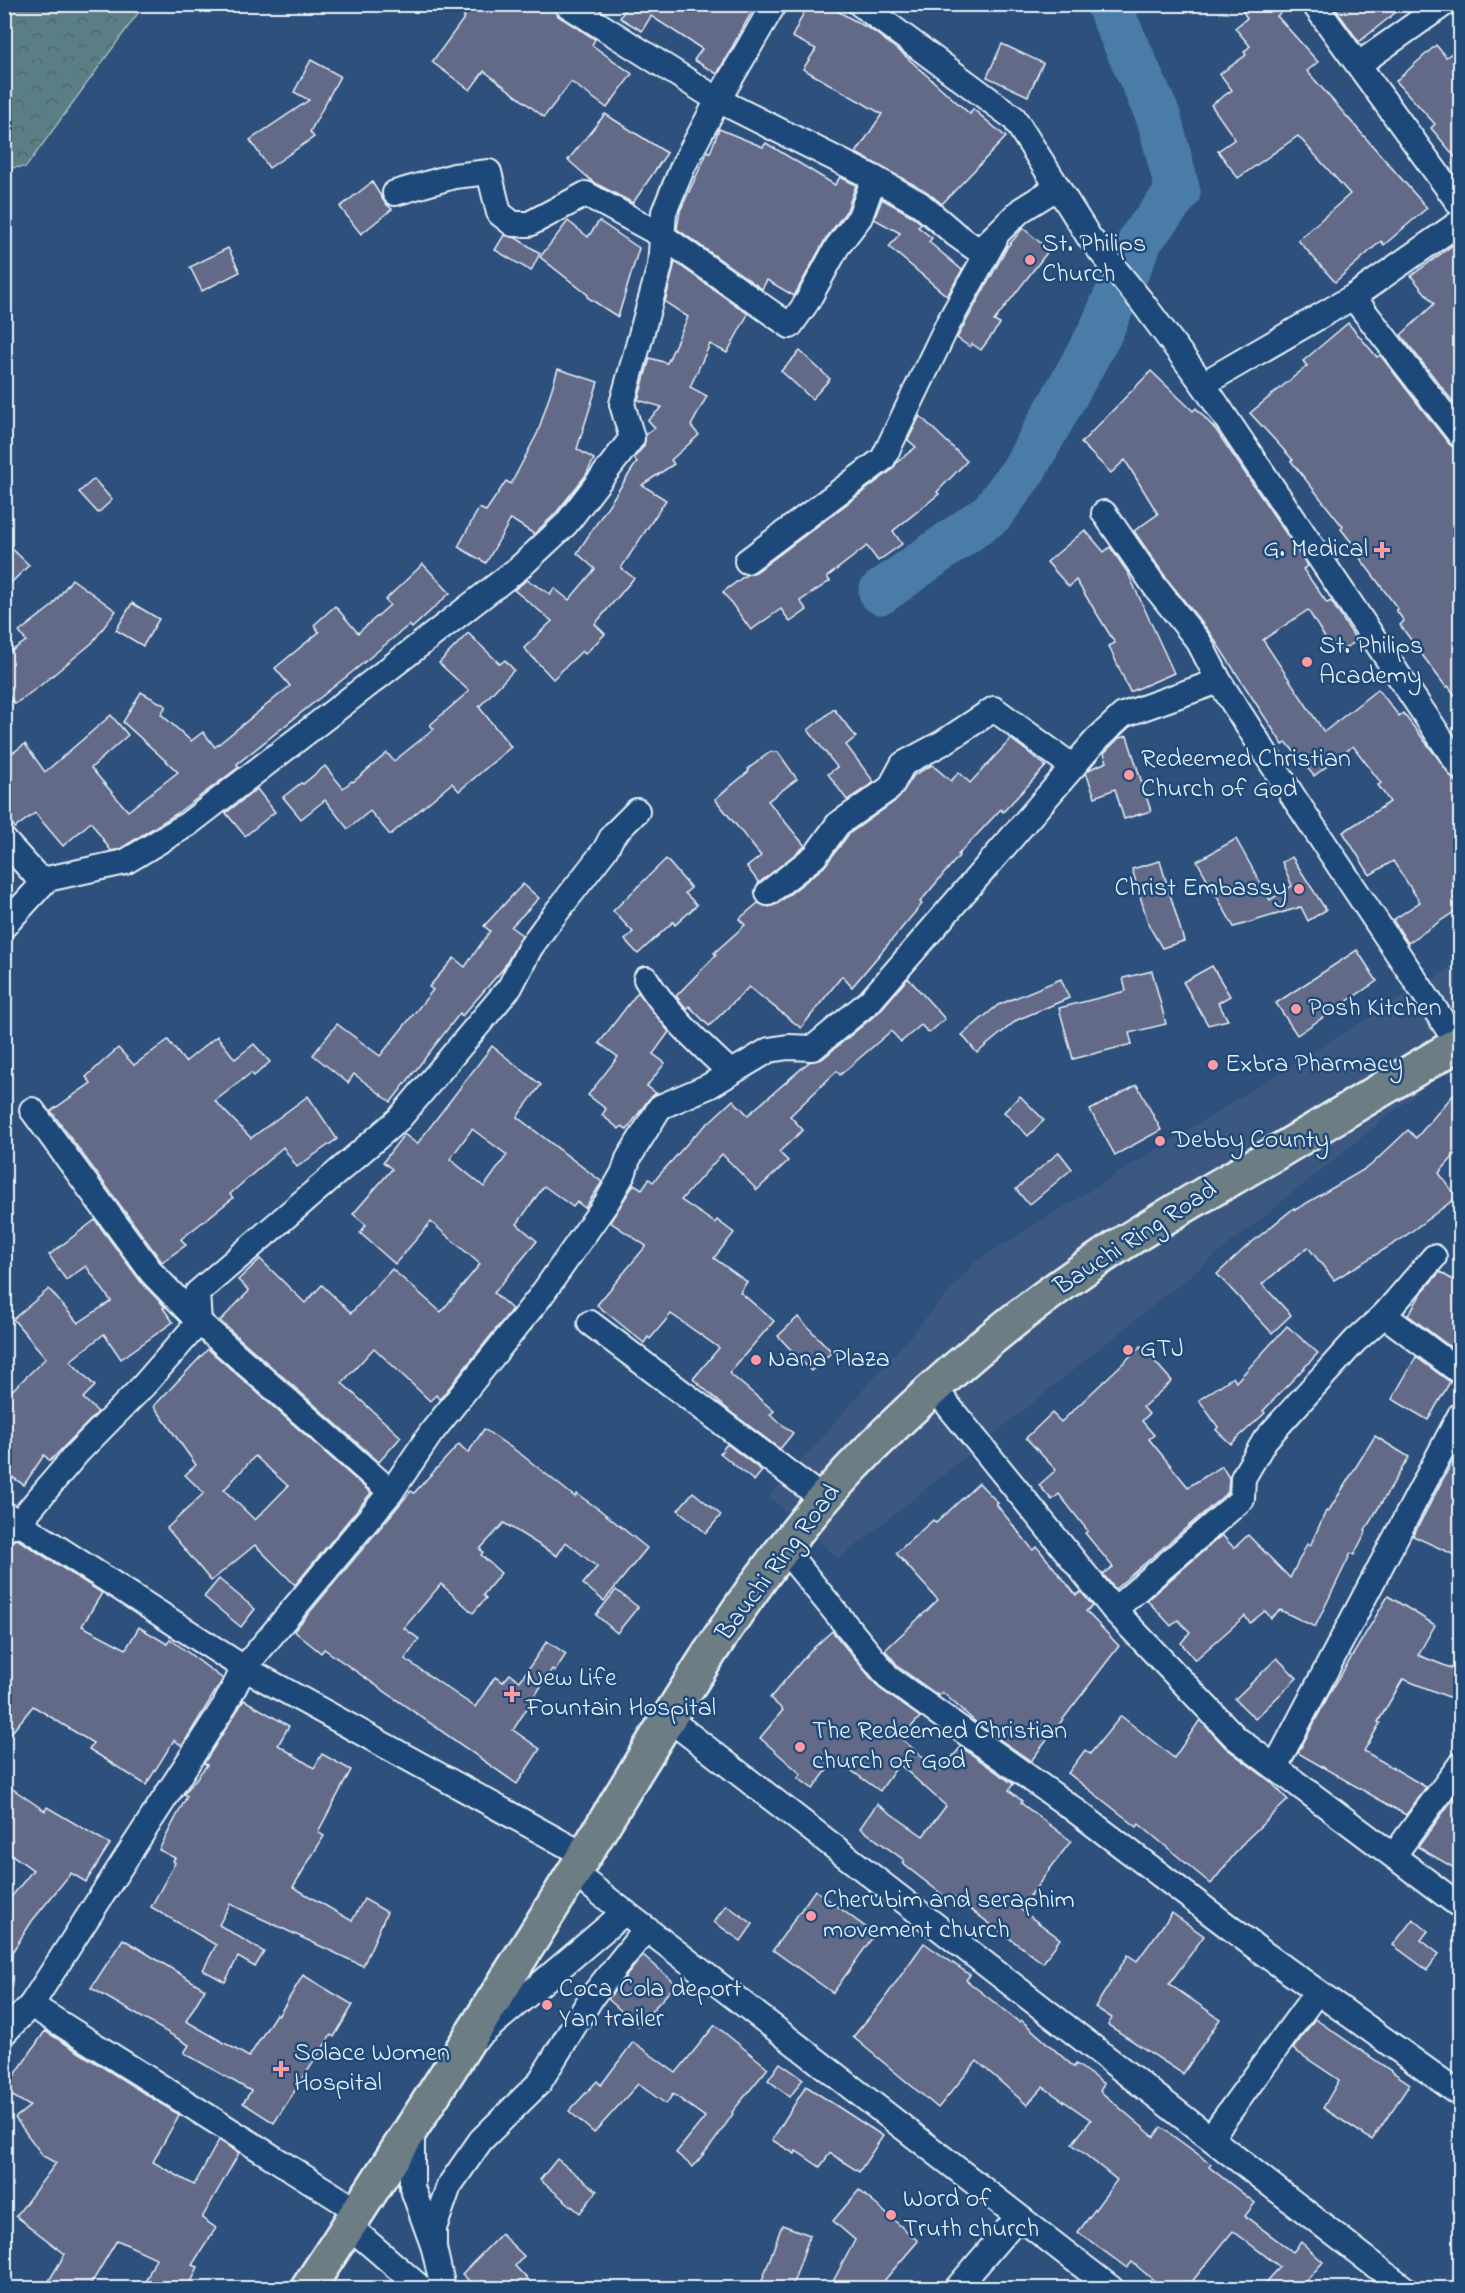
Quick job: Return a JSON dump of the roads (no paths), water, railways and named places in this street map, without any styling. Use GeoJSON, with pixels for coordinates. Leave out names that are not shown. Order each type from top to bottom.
{"type":"FeatureCollection","features":[{"type":"Feature","properties":{"kind":"main road","name":"Bauchi Ring Road"},"geometry":{"type":"LineString","coordinates":[[308,2289],[706,1660],[784,1549],[823,1499],[868,1450],[993,1337],[1117,1247],[1460,1045]]}},
{"type":"Feature","properties":{"kind":"street"},"geometry":{"type":"LineString","coordinates":[[566,4],[718,100],[874,178],[920,204],[978,251],[1021,210],[1059,187]]}},
{"type":"Feature","properties":{"kind":"street"},"geometry":{"type":"LineString","coordinates":[[4,840],[42,882],[125,862],[188,824],[519,568],[566,524],[632,438],[622,404],[660,266],[664,212],[684,164],[774,4]]}},
{"type":"Feature","properties":{"kind":"street"},"geometry":{"type":"LineString","coordinates":[[860,4],[1014,118],[1089,237],[1142,302],[1203,384],[1461,767]]}},
{"type":"Feature","properties":{"kind":"street"},"geometry":{"type":"LineString","coordinates":[[1314,4],[1461,205]]}},
{"type":"Feature","properties":{"kind":"street"},"geometry":{"type":"LineString","coordinates":[[1359,64],[1444,4]]}},
{"type":"Feature","properties":{"kind":"street"},"geometry":{"type":"LineString","coordinates":[[395,193],[454,176],[489,172],[498,213],[513,224],[529,224],[586,194],[661,235],[790,326],[807,302],[837,247],[860,216],[874,178]]}},
{"type":"Feature","properties":{"kind":"street"},"geometry":{"type":"LineString","coordinates":[[1203,384],[1353,297],[1461,222]]}},
{"type":"Feature","properties":{"kind":"street"},"geometry":{"type":"LineString","coordinates":[[747,561],[883,459],[948,324],[998,234]]}},
{"type":"Feature","properties":{"kind":"street"},"geometry":{"type":"LineString","coordinates":[[1353,297],[1461,435]]}},
{"type":"Feature","properties":{"kind":"street"},"geometry":{"type":"LineString","coordinates":[[1104,513],[1156,588],[1199,642],[1219,681],[1296,801],[1460,1045]]}},
{"type":"Feature","properties":{"kind":"street"},"geometry":{"type":"LineString","coordinates":[[4,2033],[31,2005],[225,1705],[244,1668],[391,1492],[431,1433],[540,1297],[606,1202],[624,1172],[628,1159],[660,1107],[709,1086],[769,1050],[788,1047],[813,1048],[870,1001],[1097,739],[1123,715],[1219,681]]}},
{"type":"Feature","properties":{"kind":"street"},"geometry":{"type":"LineString","coordinates":[[768,893],[815,856],[838,824],[890,788],[903,764],[944,742],[994,709],[1073,767]]}},
{"type":"Feature","properties":{"kind":"street"},"geometry":{"type":"LineString","coordinates":[[638,811],[613,835],[605,850],[545,927],[530,948],[510,987],[399,1119],[197,1293],[199,1322],[144,1385],[9,1522],[244,1668],[579,1864],[625,1912],[646,1929],[1111,2289]]}},
{"type":"Feature","properties":{"kind":"street"},"geometry":{"type":"LineString","coordinates":[[4,926],[47,879]]}},
{"type":"Feature","properties":{"kind":"street"},"geometry":{"type":"LineString","coordinates":[[646,979],[685,1030],[731,1073]]}},
{"type":"Feature","properties":{"kind":"street"},"geometry":{"type":"LineString","coordinates":[[32,1110],[152,1273],[199,1322],[391,1492]]}},
{"type":"Feature","properties":{"kind":"street"},"geometry":{"type":"LineString","coordinates":[[1114,1610],[1242,1499],[1243,1478],[1265,1440],[1355,1341],[1384,1315],[1434,1257]]}},
{"type":"Feature","properties":{"kind":"street"},"geometry":{"type":"LineString","coordinates":[[1384,1315],[1461,1372]]}},
{"type":"Feature","properties":{"kind":"street"},"geometry":{"type":"LineString","coordinates":[[590,1323],[823,1499]]}},
{"type":"Feature","properties":{"kind":"street"},"geometry":{"type":"LineString","coordinates":[[934,1388],[1114,1610],[1236,1738],[1461,1906]]}},
{"type":"Feature","properties":{"kind":"street"},"geometry":{"type":"LineString","coordinates":[[1275,1767],[1461,1415]]}},
{"type":"Feature","properties":{"kind":"street"},"geometry":{"type":"LineString","coordinates":[[784,1549],[890,1679],[1071,1808],[1317,1992],[1461,2094]]}},
{"type":"Feature","properties":{"kind":"street"},"geometry":{"type":"LineString","coordinates":[[669,1719],[1211,2137],[1404,2289]]}},
{"type":"Feature","properties":{"kind":"street"},"geometry":{"type":"LineString","coordinates":[[1394,1855],[1461,1765]]}},
{"type":"Feature","properties":{"kind":"street"},"geometry":{"type":"LineString","coordinates":[[458,2054],[625,1912]]}},
{"type":"Feature","properties":{"kind":"street"},"geometry":{"type":"LineString","coordinates":[[434,2248],[434,2228],[449,2186],[481,2140],[539,2083],[593,1995],[646,1929]]}},
{"type":"Feature","properties":{"kind":"street"},"geometry":{"type":"LineString","coordinates":[[1211,2137],[1317,1992]]}},
{"type":"Feature","properties":{"kind":"street"},"geometry":{"type":"LineString","coordinates":[[31,2005],[353,2219],[421,2289]]}},
{"type":"Feature","properties":{"kind":"street"},"geometry":{"type":"LineString","coordinates":[[412,2127],[412,2187],[434,2248],[443,2289]]}},
{"type":"Feature","properties":{"kind":"street"},"geometry":{"type":"LineString","coordinates":[[957,2289],[1018,2217]]}},
{"type":"Feature","properties":{"kind":"waterway"},"geometry":{"type":"LineString","coordinates":[[881,592],[992,513],[1023,471],[1100,333],[1141,239],[1178,192],[1159,118],[1108,4]]}},
{"type":"Feature","properties":{"kind":"place","name":"St. Philips Church"},"geometry":{"type":"Point","coordinates":[1030,260]}},
{"type":"Feature","properties":{"kind":"place","name":"G. Medical"},"geometry":{"type":"Point","coordinates":[1382,550]}},
{"type":"Feature","properties":{"kind":"place","name":"St. Philips Academy"},"geometry":{"type":"Point","coordinates":[1307,662]}},
{"type":"Feature","properties":{"kind":"place","name":"Redeemed Christian Church of God"},"geometry":{"type":"Point","coordinates":[1129,775]}},
{"type":"Feature","properties":{"kind":"place","name":"Christ Embassy"},"geometry":{"type":"Point","coordinates":[1299,889]}},
{"type":"Feature","properties":{"kind":"place","name":"Posh Kitchen"},"geometry":{"type":"Point","coordinates":[1296,1009]}},
{"type":"Feature","properties":{"kind":"place","name":"Exbra Pharmacy"},"geometry":{"type":"Point","coordinates":[1213,1065]}},
{"type":"Feature","properties":{"kind":"place","name":"Debby County"},"geometry":{"type":"Point","coordinates":[1160,1141]}},
{"type":"Feature","properties":{"kind":"place","name":"GTJ"},"geometry":{"type":"Point","coordinates":[1128,1350]}},
{"type":"Feature","properties":{"kind":"place","name":"Nana Plaza"},"geometry":{"type":"Point","coordinates":[756,1360]}},
{"type":"Feature","properties":{"kind":"place","name":"New Life Fountain Hospital"},"geometry":{"type":"Point","coordinates":[512,1694]}},
{"type":"Feature","properties":{"kind":"place","name":"The Redeemed Christian church of God"},"geometry":{"type":"Point","coordinates":[800,1747]}},
{"type":"Feature","properties":{"kind":"place","name":"Cherubim and seraphim movement church"},"geometry":{"type":"Point","coordinates":[811,1916]}},
{"type":"Feature","properties":{"kind":"place","name":"Coca Cola deport Yan trailer"},"geometry":{"type":"Point","coordinates":[547,2005]}},
{"type":"Feature","properties":{"kind":"place","name":"Solace Women Hospital"},"geometry":{"type":"Point","coordinates":[281,2069]}},
{"type":"Feature","properties":{"kind":"place","name":"Word of Truth church"},"geometry":{"type":"Point","coordinates":[891,2215]}}]}
